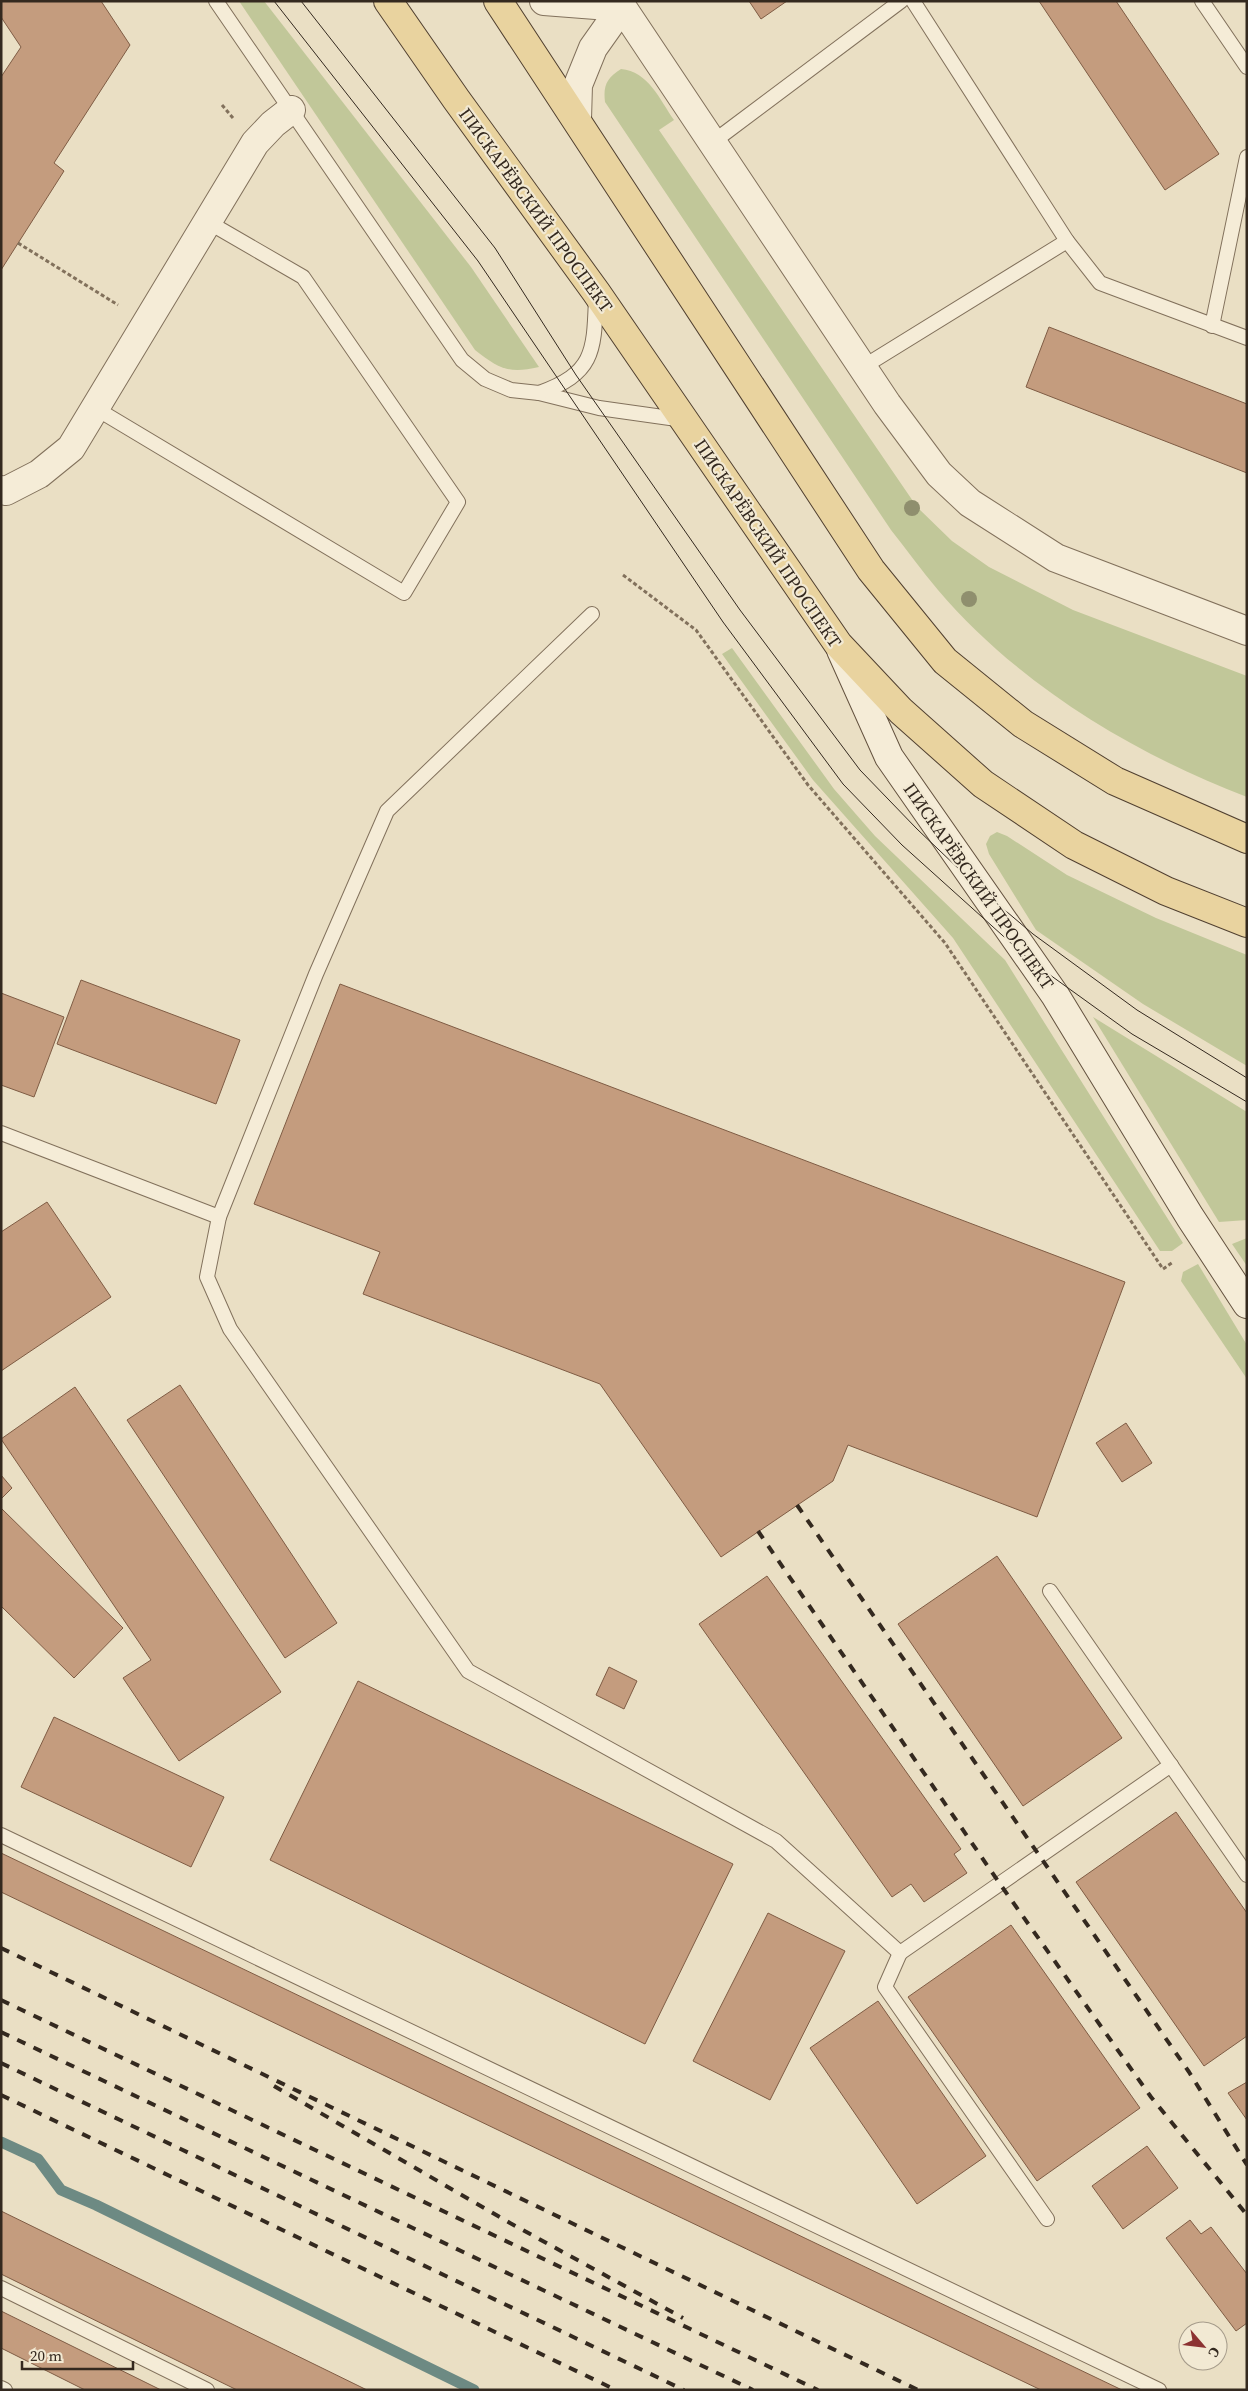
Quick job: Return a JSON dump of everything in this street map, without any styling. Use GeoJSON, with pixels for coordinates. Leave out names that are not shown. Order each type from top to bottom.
{"type":"FeatureCollection","features":[{"type":"Feature","properties":{"kind":"main road","name":"ПИСКАРЁВСКИЙ ПРОСПЕКТ"},"geometry":{"type":"LineString","coordinates":[[388,1],[456,99],[596,292],[838,644]]}},
{"type":"Feature","properties":{"kind":"main road"},"geometry":{"type":"LineString","coordinates":[[498,1],[871,570],[945,661],[1023,724],[1115,781],[1247,839]]}},
{"type":"Feature","properties":{"kind":"main road"},"geometry":{"type":"LineString","coordinates":[[838,644],[901,711],[983,784],[1074,845],[1166,891],[1247,923]]}},
{"type":"Feature","properties":{"kind":"street"},"geometry":{"type":"LineString","coordinates":[[544,1],[620,4]]}},
{"type":"Feature","properties":{"kind":"street"},"geometry":{"type":"LineString","coordinates":[[577,119],[578,85],[593,48],[620,4]]}},
{"type":"Feature","properties":{"kind":"street"},"geometry":{"type":"LineString","coordinates":[[620,4],[863,367],[939,474],[970,502],[1056,558],[1247,630]]}},
{"type":"Feature","properties":{"kind":"street"},"geometry":{"type":"LineString","coordinates":[[3,494],[38,474],[71,448],[256,143],[273,124],[291,110]]}},
{"type":"Feature","properties":{"kind":"street","name":"ПИСКАРЁВСКИЙ ПРОСПЕКТ"},"geometry":{"type":"LineString","coordinates":[[838,644],[889,757],[1055,995],[1190,1217],[1247,1304]]}},
{"type":"Feature","properties":{"kind":"lane"},"geometry":{"type":"LineString","coordinates":[[216,1],[462,360],[485,379],[511,390],[539,393],[599,408],[684,420]]}},
{"type":"Feature","properties":{"kind":"lane"},"geometry":{"type":"LineString","coordinates":[[713,142],[901,1]]}},
{"type":"Feature","properties":{"kind":"lane"},"geometry":{"type":"LineString","coordinates":[[913,1],[1067,241],[1100,283],[1247,338]]}},
{"type":"Feature","properties":{"kind":"lane"},"geometry":{"type":"LineString","coordinates":[[1202,1],[1247,67]]}},
{"type":"Feature","properties":{"kind":"lane"},"geometry":{"type":"LineString","coordinates":[[1212,326],[1247,157]]}},
{"type":"Feature","properties":{"kind":"lane"},"geometry":{"type":"LineString","coordinates":[[95,408],[404,593],[458,502],[303,277],[208,222]]}},
{"type":"Feature","properties":{"kind":"lane"},"geometry":{"type":"LineString","coordinates":[[863,367],[1067,241]]}},
{"type":"Feature","properties":{"kind":"lane"},"geometry":{"type":"LineString","coordinates":[[539,393],[561,385],[576,375],[587,360],[594,341],[596,292]]}},
{"type":"Feature","properties":{"kind":"lane"},"geometry":{"type":"LineString","coordinates":[[592,614],[386,811],[316,974],[219,1217],[207,1277],[230,1329],[468,1671],[776,1841],[900,1953]]}},
{"type":"Feature","properties":{"kind":"lane"},"geometry":{"type":"LineString","coordinates":[[1,1133],[219,1217]]}},
{"type":"Feature","properties":{"kind":"lane"},"geometry":{"type":"LineString","coordinates":[[1050,1591],[1247,1875]]}},
{"type":"Feature","properties":{"kind":"lane"},"geometry":{"type":"LineString","coordinates":[[1047,2219],[885,1987],[900,1953],[1171,1765]]}},
{"type":"Feature","properties":{"kind":"lane"},"geometry":{"type":"LineString","coordinates":[[1,1835],[1160,2390]]}},
{"type":"Feature","properties":{"kind":"lane"},"geometry":{"type":"LineString","coordinates":[[1,2288],[206,2390]]}},
{"type":"Feature","properties":{"kind":"lane"},"geometry":{"type":"LineString","coordinates":[[1,2388],[5,2390]]}},
{"type":"Feature","properties":{"kind":"path"},"geometry":{"type":"LineString","coordinates":[[18,243],[104,296]]}},
{"type":"Feature","properties":{"kind":"path"},"geometry":{"type":"LineString","coordinates":[[623,575],[696,630],[808,785],[945,943],[1163,1269],[1173,1262]]}},
{"type":"Feature","properties":{"kind":"green space"},"geometry":{"type":"Polygon","coordinates":[[[239,1],[264,1],[471,267],[539,367],[512,370],[498,366],[475,350],[239,1]]]}},
{"type":"Feature","properties":{"kind":"green space"},"geometry":{"type":"Polygon","coordinates":[[[621,69],[639,75],[658,96],[674,120],[659,130],[917,507],[952,541],[989,567],[1073,610],[1247,676],[1247,797],[1161,759],[1079,712],[1004,656],[938,590],[891,530],[605,102],[605,86],[609,79],[621,69]]]}},
{"type":"Feature","properties":{"kind":"green space"},"geometry":{"type":"Polygon","coordinates":[[[732,648],[834,789],[875,836],[1005,960],[1183,1243],[1172,1251],[1160,1251],[953,938],[813,780],[722,654],[732,648]]]}},
{"type":"Feature","properties":{"kind":"green space"},"geometry":{"type":"Polygon","coordinates":[[[997,832],[1007,836],[1067,875],[1156,918],[1247,955],[1247,1066],[1143,1004],[1036,930],[989,854],[986,844],[990,836],[997,832]]]}},
{"type":"Feature","properties":{"kind":"green space"},"geometry":{"type":"Polygon","coordinates":[[[1093,1017],[1247,1112],[1247,1220],[1219,1222],[1093,1017]]]}},
{"type":"Feature","properties":{"kind":"green space"},"geometry":{"type":"Polygon","coordinates":[[[1247,1238],[1247,1266],[1232,1244],[1247,1238]]]}},
{"type":"Feature","properties":{"kind":"green space"},"geometry":{"type":"Polygon","coordinates":[[[1198,1264],[1247,1345],[1247,1379],[1181,1281],[1183,1272],[1198,1264]]]}},
{"type":"Feature","properties":{"kind":"building"},"geometry":{"type":"Polygon","coordinates":[[[1,1],[101,1],[130,45],[54,163],[64,171],[1,270],[1,77],[21,47],[1,17],[1,1]]]}},
{"type":"Feature","properties":{"kind":"building"},"geometry":{"type":"Polygon","coordinates":[[[749,1],[787,1],[761,19],[749,1]]]}},
{"type":"Feature","properties":{"kind":"building"},"geometry":{"type":"Polygon","coordinates":[[[1039,1],[1116,1],[1219,154],[1165,190],[1039,1]]]}},
{"type":"Feature","properties":{"kind":"building"},"geometry":{"type":"Polygon","coordinates":[[[1049,327],[1247,404],[1247,473],[1026,387],[1049,327]]]}},
{"type":"Feature","properties":{"kind":"building"},"geometry":{"type":"Polygon","coordinates":[[[81,980],[240,1040],[216,1104],[57,1044],[81,980]]]}},
{"type":"Feature","properties":{"kind":"building"},"geometry":{"type":"Polygon","coordinates":[[[340,984],[1125,1282],[1037,1517],[848,1445],[833,1481],[721,1557],[600,1384],[363,1294],[380,1252],[254,1204],[340,984]]]}},
{"type":"Feature","properties":{"kind":"building"},"geometry":{"type":"Polygon","coordinates":[[[1,993],[64,1017],[34,1097],[1,1085],[1,993]]]}},
{"type":"Feature","properties":{"kind":"building"},"geometry":{"type":"Polygon","coordinates":[[[47,1202],[111,1297],[1,1371],[1,1232],[47,1202]]]}},
{"type":"Feature","properties":{"kind":"building"},"geometry":{"type":"Polygon","coordinates":[[[180,1385],[337,1623],[285,1658],[127,1420],[180,1385]]]}},
{"type":"Feature","properties":{"kind":"building"},"geometry":{"type":"Polygon","coordinates":[[[75,1387],[281,1692],[179,1761],[123,1678],[151,1660],[1,1439],[75,1387]]]}},
{"type":"Feature","properties":{"kind":"building"},"geometry":{"type":"Polygon","coordinates":[[[1126,1423],[1152,1463],[1122,1482],[1096,1443],[1126,1423]]]}},
{"type":"Feature","properties":{"kind":"building"},"geometry":{"type":"Polygon","coordinates":[[[1,1475],[12,1488],[1,1499],[1,1475]]]}},
{"type":"Feature","properties":{"kind":"building"},"geometry":{"type":"Polygon","coordinates":[[[1,1508],[123,1628],[74,1678],[1,1606],[1,1508]]]}},
{"type":"Feature","properties":{"kind":"building"},"geometry":{"type":"Polygon","coordinates":[[[997,1556],[1122,1738],[1023,1806],[898,1624],[997,1556]]]}},
{"type":"Feature","properties":{"kind":"building"},"geometry":{"type":"Polygon","coordinates":[[[767,1576],[961,1849],[954,1854],[967,1873],[924,1902],[911,1884],[892,1897],[699,1624],[767,1576]]]}},
{"type":"Feature","properties":{"kind":"building"},"geometry":{"type":"Polygon","coordinates":[[[609,1667],[637,1681],[624,1709],[596,1695],[609,1667]]]}},
{"type":"Feature","properties":{"kind":"building"},"geometry":{"type":"Polygon","coordinates":[[[358,1681],[733,1864],[645,2044],[270,1860],[358,1681]]]}},
{"type":"Feature","properties":{"kind":"building"},"geometry":{"type":"Polygon","coordinates":[[[54,1717],[224,1797],[191,1867],[21,1787],[54,1717]]]}},
{"type":"Feature","properties":{"kind":"building"},"geometry":{"type":"Polygon","coordinates":[[[1176,1812],[1247,1913],[1247,2036],[1204,2066],[1076,1882],[1176,1812]]]}},
{"type":"Feature","properties":{"kind":"building"},"geometry":{"type":"Polygon","coordinates":[[[1,1853],[1122,2390],[1041,2390],[1,1892],[1,1853]]]}},
{"type":"Feature","properties":{"kind":"building"},"geometry":{"type":"Polygon","coordinates":[[[768,1913],[845,1951],[770,2100],[693,2061],[768,1913]]]}},
{"type":"Feature","properties":{"kind":"building"},"geometry":{"type":"Polygon","coordinates":[[[1011,1925],[1140,2108],[1037,2181],[908,1997],[1011,1925]]]}},
{"type":"Feature","properties":{"kind":"building"},"geometry":{"type":"Polygon","coordinates":[[[878,2001],[986,2156],[917,2204],[810,2048],[878,2001]]]}},
{"type":"Feature","properties":{"kind":"building"},"geometry":{"type":"Polygon","coordinates":[[[1247,2082],[1247,2120],[1228,2093],[1247,2082]]]}},
{"type":"Feature","properties":{"kind":"building"},"geometry":{"type":"Polygon","coordinates":[[[1147,2146],[1178,2188],[1123,2229],[1092,2186],[1147,2146]]]}},
{"type":"Feature","properties":{"kind":"building"},"geometry":{"type":"Polygon","coordinates":[[[1,2211],[367,2390],[237,2390],[1,2274],[1,2211]]]}},
{"type":"Feature","properties":{"kind":"building"},"geometry":{"type":"Polygon","coordinates":[[[1190,2220],[1201,2234],[1211,2227],[1247,2274],[1247,2323],[1236,2331],[1166,2238],[1190,2220]]]}},
{"type":"Feature","properties":{"kind":"building"},"geometry":{"type":"Polygon","coordinates":[[[1,2311],[161,2390],[85,2390],[1,2348],[1,2311]]]}},
{"type":"Feature","properties":{"kind":"waterway"},"geometry":{"type":"LineString","coordinates":[[1,2142],[38,2159],[61,2190],[96,2205],[474,2390]]}},
{"type":"Feature","properties":{"kind":"tram line"},"geometry":{"type":"LineString","coordinates":[[274,1],[478,261],[723,622],[843,784],[902,845],[1032,962],[1132,1034],[1247,1102]]}},
{"type":"Feature","properties":{"kind":"tram line"},"geometry":{"type":"LineString","coordinates":[[301,1],[495,248],[576,375],[740,610],[860,770],[917,829],[981,890],[1033,934],[1137,1010],[1247,1078]]}},
{"type":"Feature","properties":{"kind":"railway"},"geometry":{"type":"LineString","coordinates":[[797,1505],[1189,2072],[1247,2165]]}},
{"type":"Feature","properties":{"kind":"railway"},"geometry":{"type":"LineString","coordinates":[[758,1531],[1000,1884],[1151,2097],[1247,2215]]}},
{"type":"Feature","properties":{"kind":"railway"},"geometry":{"type":"LineString","coordinates":[[1,1948],[918,2390]]}},
{"type":"Feature","properties":{"kind":"railway"},"geometry":{"type":"LineString","coordinates":[[1,2000],[818,2390]]}},
{"type":"Feature","properties":{"kind":"railway"},"geometry":{"type":"LineString","coordinates":[[1,2032],[753,2390]]}},
{"type":"Feature","properties":{"kind":"railway"},"geometry":{"type":"LineString","coordinates":[[1,2063],[684,2390]]}},
{"type":"Feature","properties":{"kind":"railway"},"geometry":{"type":"LineString","coordinates":[[274,2086],[510,2223],[683,2318]]}},
{"type":"Feature","properties":{"kind":"railway"},"geometry":{"type":"LineString","coordinates":[[1,2095],[616,2390]]}}]}
